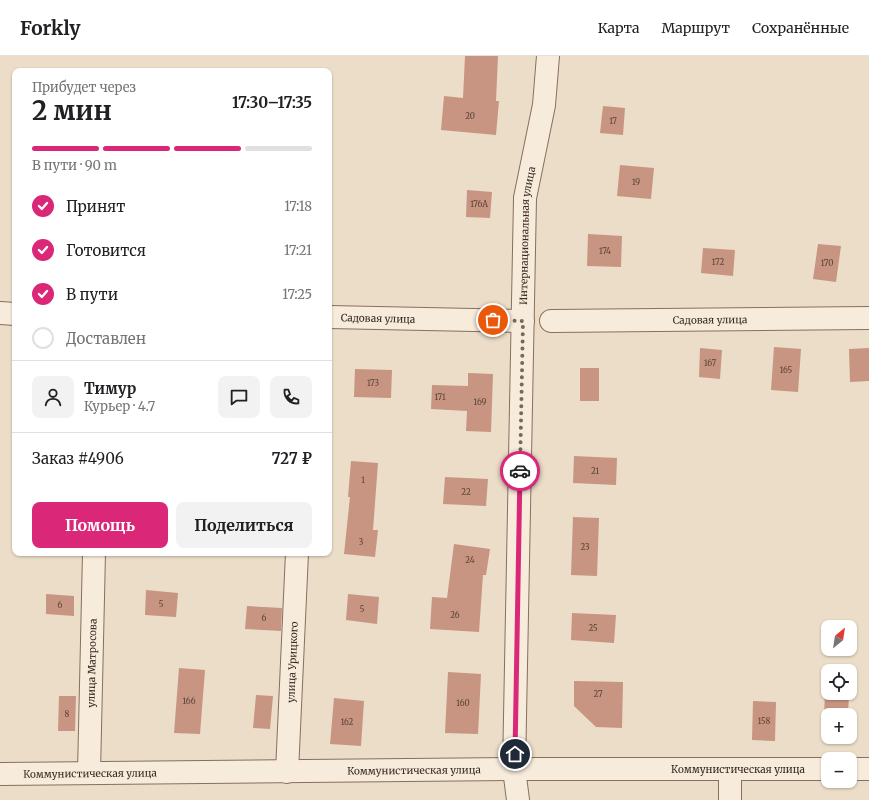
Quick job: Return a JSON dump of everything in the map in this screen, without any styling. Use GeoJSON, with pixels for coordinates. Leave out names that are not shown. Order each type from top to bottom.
{"type":"FeatureCollection","features":[{"type":"Feature","properties":{"kind":"street","name":"Интернациональная улица"},"geometry":{"type":"LineString","coordinates":[[518,800],[514,769],[525,198],[544,105],[548,56]]}},
{"type":"Feature","properties":{"kind":"street"},"geometry":{"type":"LineString","coordinates":[[0,313],[12,314]]}},
{"type":"Feature","properties":{"kind":"street","name":"Садовая улица"},"geometry":{"type":"LineString","coordinates":[[332,317],[523,321]]}},
{"type":"Feature","properties":{"kind":"street","name":"Садовая улица"},"geometry":{"type":"LineString","coordinates":[[550,321],[869,318]]}},
{"type":"Feature","properties":{"kind":"street","name":"улица Матросова"},"geometry":{"type":"LineString","coordinates":[[89,773],[94,556]]}},
{"type":"Feature","properties":{"kind":"street","name":"улица Урицкого"},"geometry":{"type":"LineString","coordinates":[[287,772],[298,556]]}},
{"type":"Feature","properties":{"kind":"street","name":"Коммунистическая улица"},"geometry":{"type":"LineString","coordinates":[[0,774],[514,769],[821,770]]}},
{"type":"Feature","properties":{"kind":"street"},"geometry":{"type":"LineString","coordinates":[[857,769],[869,769]]}},
{"type":"Feature","properties":{"kind":"street"},"geometry":{"type":"LineString","coordinates":[[730,770],[730,800]]}},
{"type":"Feature","properties":{"kind":"building"},"geometry":{"type":"Polygon","coordinates":[[[465,56],[498,56],[496,101],[499,101],[496,135],[441,130],[444,96],[463,98],[465,56]]]}},
{"type":"Feature","properties":{"kind":"building"},"geometry":{"type":"Polygon","coordinates":[[[603,106],[625,108],[623,135],[600,133],[603,106]]]}},
{"type":"Feature","properties":{"kind":"building"},"geometry":{"type":"Polygon","coordinates":[[[620,165],[654,168],[651,199],[617,196],[620,165]]]}},
{"type":"Feature","properties":{"kind":"building"},"geometry":{"type":"Polygon","coordinates":[[[467,190],[492,192],[490,218],[466,217],[467,190]]]}},
{"type":"Feature","properties":{"kind":"building"},"geometry":{"type":"Polygon","coordinates":[[[588,234],[622,236],[621,267],[587,266],[588,234]]]}},
{"type":"Feature","properties":{"kind":"building"},"geometry":{"type":"Polygon","coordinates":[[[818,244],[841,246],[836,282],[813,279],[818,244]]]}},
{"type":"Feature","properties":{"kind":"building"},"geometry":{"type":"Polygon","coordinates":[[[703,248],[735,250],[733,276],[701,273],[703,248]]]}},
{"type":"Feature","properties":{"kind":"building"},"geometry":{"type":"Polygon","coordinates":[[[774,347],[801,349],[798,392],[771,390],[774,347]]]}},
{"type":"Feature","properties":{"kind":"building"},"geometry":{"type":"Polygon","coordinates":[[[700,348],[722,350],[720,379],[699,377],[700,348]]]}},
{"type":"Feature","properties":{"kind":"building"},"geometry":{"type":"Polygon","coordinates":[[[869,348],[869,381],[850,382],[849,349],[869,348]]]}},
{"type":"Feature","properties":{"kind":"building"},"geometry":{"type":"Polygon","coordinates":[[[580,368],[599,368],[599,401],[580,401],[580,368]]]}},
{"type":"Feature","properties":{"kind":"building"},"geometry":{"type":"Polygon","coordinates":[[[355,369],[392,370],[391,398],[354,397],[355,369]]]}},
{"type":"Feature","properties":{"kind":"building"},"geometry":{"type":"Polygon","coordinates":[[[468,373],[493,374],[491,432],[466,431],[467,411],[431,409],[432,385],[468,386],[468,373]]]}},
{"type":"Feature","properties":{"kind":"building"},"geometry":{"type":"Polygon","coordinates":[[[574,456],[617,458],[616,485],[573,483],[574,456]]]}},
{"type":"Feature","properties":{"kind":"building"},"geometry":{"type":"Polygon","coordinates":[[[351,461],[378,463],[373,530],[378,530],[375,557],[344,554],[350,497],[348,497],[351,461]]]}},
{"type":"Feature","properties":{"kind":"building"},"geometry":{"type":"Polygon","coordinates":[[[445,477],[488,479],[486,506],[443,504],[445,477]]]}},
{"type":"Feature","properties":{"kind":"building"},"geometry":{"type":"Polygon","coordinates":[[[573,517],[599,518],[597,576],[571,575],[573,517]]]}},
{"type":"Feature","properties":{"kind":"building"},"geometry":{"type":"Polygon","coordinates":[[[454,544],[490,549],[486,575],[483,575],[479,632],[430,629],[432,597],[447,598],[454,544]]]}},
{"type":"Feature","properties":{"kind":"building"},"geometry":{"type":"Polygon","coordinates":[[[146,590],[178,593],[176,617],[145,615],[146,590]]]}},
{"type":"Feature","properties":{"kind":"building"},"geometry":{"type":"Polygon","coordinates":[[[46,594],[74,596],[74,616],[46,614],[46,594]]]}},
{"type":"Feature","properties":{"kind":"building"},"geometry":{"type":"Polygon","coordinates":[[[348,594],[379,597],[377,624],[346,620],[348,594]]]}},
{"type":"Feature","properties":{"kind":"building"},"geometry":{"type":"Polygon","coordinates":[[[247,606],[282,608],[281,631],[245,629],[247,606]]]}},
{"type":"Feature","properties":{"kind":"building"},"geometry":{"type":"Polygon","coordinates":[[[572,613],[616,615],[614,643],[571,640],[572,613]]]}},
{"type":"Feature","properties":{"kind":"building"},"geometry":{"type":"Polygon","coordinates":[[[179,668],[205,670],[200,734],[174,733],[179,668]]]}},
{"type":"Feature","properties":{"kind":"building"},"geometry":{"type":"Polygon","coordinates":[[[448,672],[481,674],[478,734],[445,733],[448,672]]]}},
{"type":"Feature","properties":{"kind":"building"},"geometry":{"type":"Polygon","coordinates":[[[574,681],[623,682],[622,728],[596,727],[574,706],[574,681]]]}},
{"type":"Feature","properties":{"kind":"building"},"geometry":{"type":"Polygon","coordinates":[[[256,695],[273,696],[270,729],[253,728],[256,695]]]}},
{"type":"Feature","properties":{"kind":"building"},"geometry":{"type":"Polygon","coordinates":[[[59,696],[76,696],[75,731],[58,731],[59,696]]]}},
{"type":"Feature","properties":{"kind":"building"},"geometry":{"type":"Polygon","coordinates":[[[334,698],[364,701],[361,746],[330,744],[334,698]]]}},
{"type":"Feature","properties":{"kind":"building"},"geometry":{"type":"Polygon","coordinates":[[[825,700],[849,700],[848,708],[824,708],[825,700]]]}},
{"type":"Feature","properties":{"kind":"building"},"geometry":{"type":"Polygon","coordinates":[[[753,701],[776,702],[775,741],[752,740],[753,701]]]}},
{"type":"Feature","properties":{"kind":"way so far"},"geometry":{"type":"LineString","coordinates":[[493,320],[523,321],[520,471]]}},
{"type":"Feature","properties":{"kind":"route"},"geometry":{"type":"LineString","coordinates":[[515,754],[520,471]]}}]}
